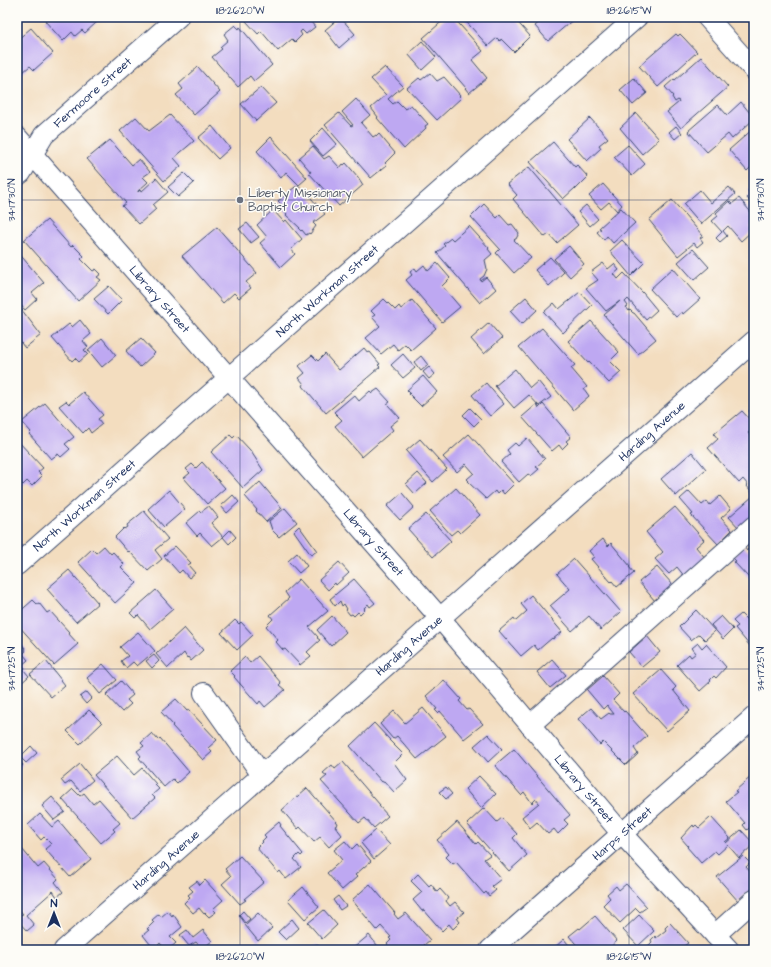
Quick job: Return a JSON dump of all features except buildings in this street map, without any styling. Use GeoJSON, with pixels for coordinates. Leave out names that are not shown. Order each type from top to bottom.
{"type":"FeatureCollection","features":[{"type":"Feature","properties":{"kind":"street","name":"Fermoore Street"},"geometry":{"type":"LineString","coordinates":[[17,176],[44,135],[178,17]]}},
{"type":"Feature","properties":{"kind":"street","name":"North Workman Street"},"geometry":{"type":"LineString","coordinates":[[17,565],[637,17]]}},
{"type":"Feature","properties":{"kind":"street"},"geometry":{"type":"LineString","coordinates":[[707,17],[754,70]]}},
{"type":"Feature","properties":{"kind":"street","name":"Library Street"},"geometry":{"type":"LineString","coordinates":[[17,137],[440,618],[622,834],[728,950]]}},
{"type":"Feature","properties":{"kind":"street","name":"Harding Avenue"},"geometry":{"type":"LineString","coordinates":[[64,950],[754,341]]}},
{"type":"Feature","properties":{"kind":"street"},"geometry":{"type":"LineString","coordinates":[[530,725],[754,526]]}},
{"type":"Feature","properties":{"kind":"street"},"geometry":{"type":"LineString","coordinates":[[204,693],[262,775]]}},
{"type":"Feature","properties":{"kind":"street","name":"Harps Street"},"geometry":{"type":"LineString","coordinates":[[490,950],[754,717]]}},
{"type":"Feature","properties":{"kind":"street"},"geometry":{"type":"LineString","coordinates":[[715,935],[754,900]]}},
{"type":"Feature","properties":{"kind":"place","name":"Liberty Missionary Baptist Church"},"geometry":{"type":"Point","coordinates":[240,200]}}]}
